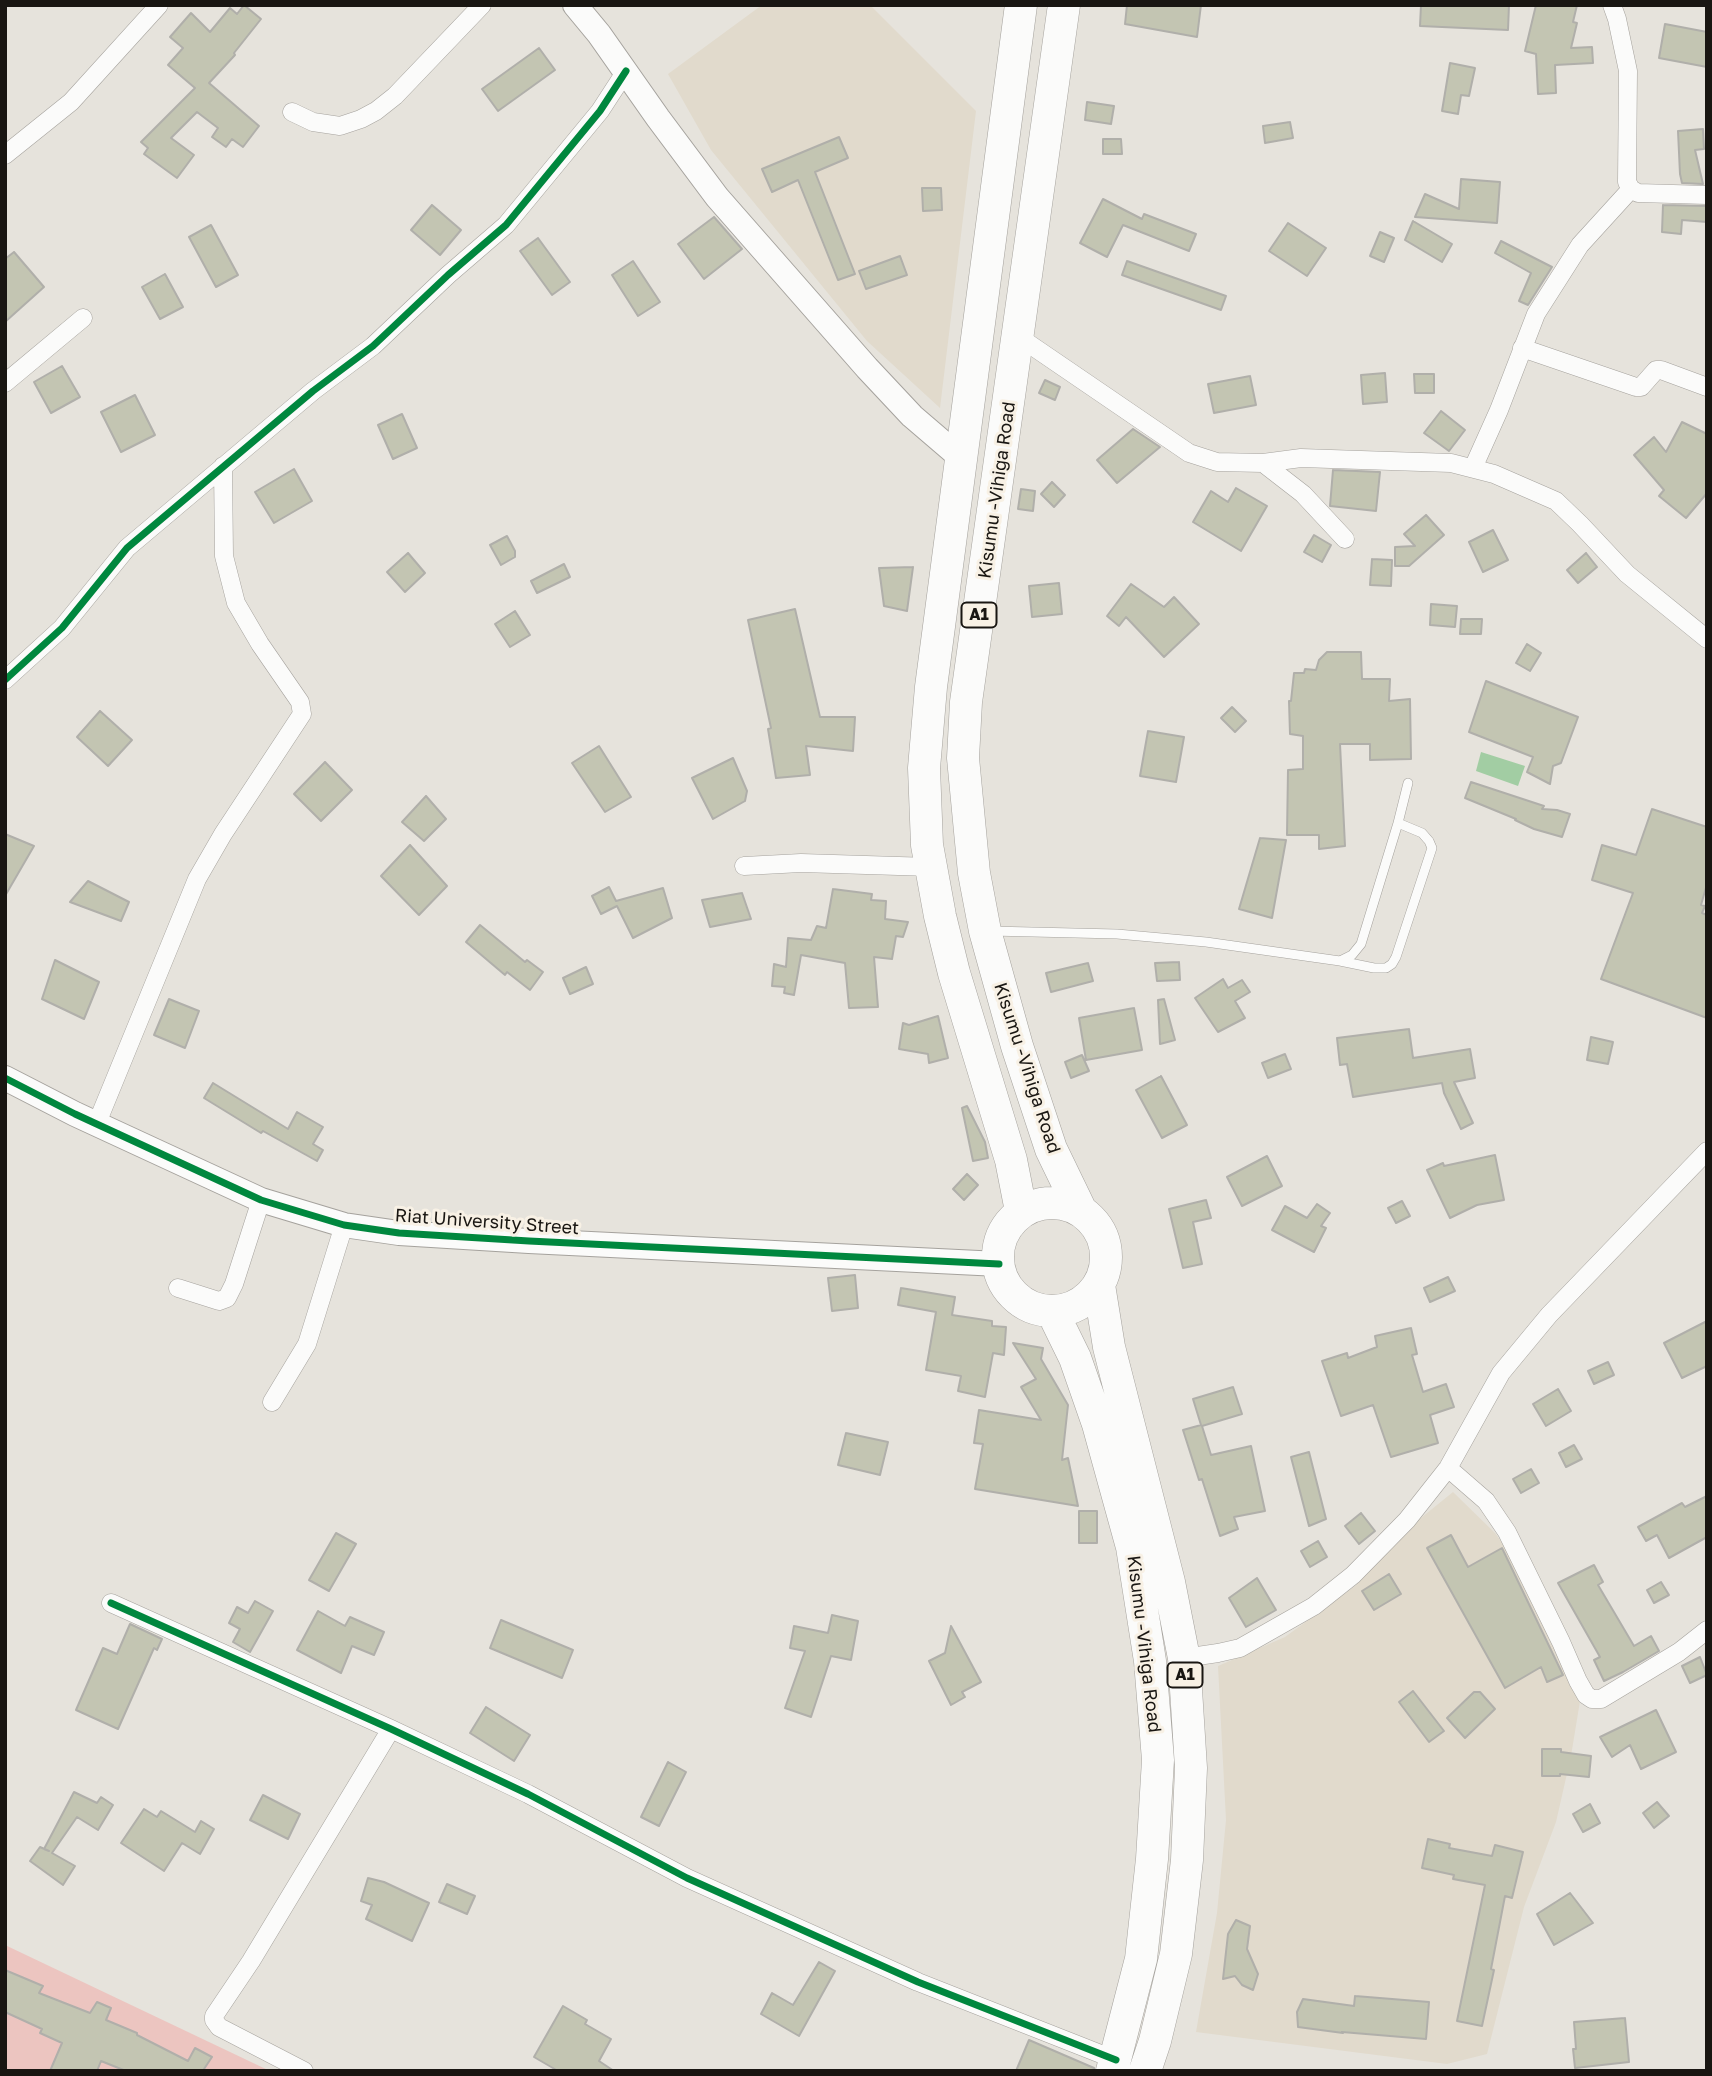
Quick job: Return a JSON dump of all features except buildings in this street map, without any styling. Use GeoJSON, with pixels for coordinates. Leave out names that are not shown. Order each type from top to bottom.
{"type":"FeatureCollection","features":[{"type":"Feature","properties":{"kind":"highway","name":"A1"},"geometry":{"type":"LineString","coordinates":[[1021,5],[931,687],[924,768],[927,845],[940,916],[951,961],[1012,1160],[1021,1211]]}},
{"type":"Feature","properties":{"kind":"highway","name":"Kisumu -Vihiga Road"},"geometry":{"type":"LineString","coordinates":[[1064,5],[966,702],[963,758],[974,873],[985,931],[1017,1046],[1051,1149],[1081,1211]]}},
{"type":"Feature","properties":{"kind":"highway"},"geometry":{"type":"LineString","coordinates":[[1081,1211],[1053,1202],[1036,1204],[1021,1211],[1009,1223],[1001,1238],[997,1255],[1000,1272],[1007,1287],[1018,1299],[1033,1308],[1052,1311],[1070,1308],[1087,1299],[1099,1285]]}},
{"type":"Feature","properties":{"kind":"highway","name":"A1"},"geometry":{"type":"LineString","coordinates":[[1081,1211],[1100,1230],[1106,1248],[1105,1267],[1099,1285]]}},
{"type":"Feature","properties":{"kind":"highway","name":"Kisumu -Vihiga Road"},"geometry":{"type":"LineString","coordinates":[[1099,1285],[1109,1347],[1169,1582],[1184,1658],[1191,1768],[1187,1860],[1176,1954],[1155,2042],[1145,2071]]}},
{"type":"Feature","properties":{"kind":"highway","name":"Kisumu -Vihiga Road"},"geometry":{"type":"LineString","coordinates":[[1052,1311],[1074,1358],[1098,1424],[1132,1547],[1150,1661],[1158,1760],[1153,1859],[1141,1959],[1114,2066]]}},
{"type":"Feature","properties":{"kind":"street"},"geometry":{"type":"LineString","coordinates":[[5,155],[71,102],[159,5]]}},
{"type":"Feature","properties":{"kind":"street"},"geometry":{"type":"LineString","coordinates":[[292,111],[313,122],[340,126],[376,111],[395,96],[482,5]]}},
{"type":"Feature","properties":{"kind":"street"},"geometry":{"type":"LineString","coordinates":[[575,5],[726,207],[876,378],[912,416],[961,458]]}},
{"type":"Feature","properties":{"kind":"street"},"geometry":{"type":"LineString","coordinates":[[1612,5],[1627,63],[1627,182],[1638,193],[1707,195]]}},
{"type":"Feature","properties":{"kind":"street"},"geometry":{"type":"LineString","coordinates":[[5,680],[62,628],[127,548],[313,391],[373,346],[506,225],[600,111],[626,71]]}},
{"type":"Feature","properties":{"kind":"street"},"geometry":{"type":"LineString","coordinates":[[1473,468],[1499,410],[1536,314],[1580,246],[1631,188]]}},
{"type":"Feature","properties":{"kind":"street"},"geometry":{"type":"LineString","coordinates":[[5,383],[83,317]]}},
{"type":"Feature","properties":{"kind":"street"},"geometry":{"type":"LineString","coordinates":[[1019,337],[1189,453],[1217,462],[1263,463],[1301,458],[1451,463],[1494,474],[1556,502],[1580,523],[1627,574],[1707,639]]}},
{"type":"Feature","properties":{"kind":"street"},"geometry":{"type":"LineString","coordinates":[[1522,348],[1636,387],[1640,387],[1656,370],[1707,387]]}},
{"type":"Feature","properties":{"kind":"street"},"geometry":{"type":"LineString","coordinates":[[1263,463],[1303,494],[1345,539]]}},
{"type":"Feature","properties":{"kind":"street"},"geometry":{"type":"LineString","coordinates":[[97,1123],[197,880],[223,834],[302,714],[300,702],[260,644],[236,603],[224,556],[223,466]]}},
{"type":"Feature","properties":{"kind":"street"},"geometry":{"type":"LineString","coordinates":[[744,866],[801,863],[931,867]]}},
{"type":"Feature","properties":{"kind":"street","name":"Riat University Street"},"geometry":{"type":"LineString","coordinates":[[5,1078],[261,1200],[344,1225],[399,1233],[529,1241],[999,1264]]}},
{"type":"Feature","properties":{"kind":"street"},"geometry":{"type":"LineString","coordinates":[[1184,1658],[1240,1648],[1314,1606],[1353,1575],[1407,1520],[1448,1468],[1501,1373],[1549,1315],[1707,1151]]}},
{"type":"Feature","properties":{"kind":"street"},"geometry":{"type":"LineString","coordinates":[[178,1287],[219,1301],[227,1298],[261,1200]]}},
{"type":"Feature","properties":{"kind":"street"},"geometry":{"type":"LineString","coordinates":[[272,1402],[307,1344],[344,1225]]}},
{"type":"Feature","properties":{"kind":"street"},"geometry":{"type":"LineString","coordinates":[[1448,1468],[1486,1501],[1507,1532],[1562,1642],[1578,1681],[1586,1695],[1592,1699],[1601,1699],[1679,1652],[1707,1630]]}},
{"type":"Feature","properties":{"kind":"street"},"geometry":{"type":"LineString","coordinates":[[111,1602],[528,1794],[687,1878],[918,1982],[1114,2066]]}},
{"type":"Feature","properties":{"kind":"street"},"geometry":{"type":"LineString","coordinates":[[304,2071],[219,2027],[214,2016],[258,1950],[391,1729]]}},
{"type":"Feature","properties":{"kind":"lane"},"geometry":{"type":"LineString","coordinates":[[1340,961],[1352,955],[1361,944],[1408,783]]}},
{"type":"Feature","properties":{"kind":"lane"},"geometry":{"type":"LineString","coordinates":[[985,931],[1117,934],[1206,942],[1386,968],[1396,957],[1432,848],[1422,833],[1398,823]]}},
{"type":"Feature","properties":{"kind":"shaded area"},"geometry":{"type":"Polygon","coordinates":[[[762,5],[870,5],[976,111],[940,408],[867,341],[711,150],[668,74],[762,5]]]}},
{"type":"Feature","properties":{"kind":"shaded area"},"geometry":{"type":"Polygon","coordinates":[[[1481,752],[1525,766],[1518,786],[1476,771],[1481,752]]]}},
{"type":"Feature","properties":{"kind":"shaded area"},"geometry":{"type":"Polygon","coordinates":[[[1453,1492],[1495,1533],[1535,1588],[1580,1701],[1556,1822],[1524,1907],[1487,2054],[1447,2064],[1196,2032],[1217,1913],[1226,1820],[1218,1666],[1285,1637],[1355,1586],[1411,1526],[1453,1492]]]}},
{"type":"Feature","properties":{"kind":"shaded area"},"geometry":{"type":"Polygon","coordinates":[[[5,1945],[270,2071],[5,2071],[5,1945]]]}},
{"type":"Feature","properties":{"kind":"cycle path"},"geometry":{"type":"LineString","coordinates":[[5,680],[62,628],[127,548],[313,391],[373,346],[506,225],[600,111],[626,71]]}},
{"type":"Feature","properties":{"kind":"cycle path"},"geometry":{"type":"LineString","coordinates":[[5,1078],[75,1114],[261,1200],[344,1225],[399,1233],[529,1241],[999,1264]]}},
{"type":"Feature","properties":{"kind":"cycle path"},"geometry":{"type":"LineString","coordinates":[[111,1603],[528,1794],[687,1878],[918,1982],[1116,2060]]}}]}
